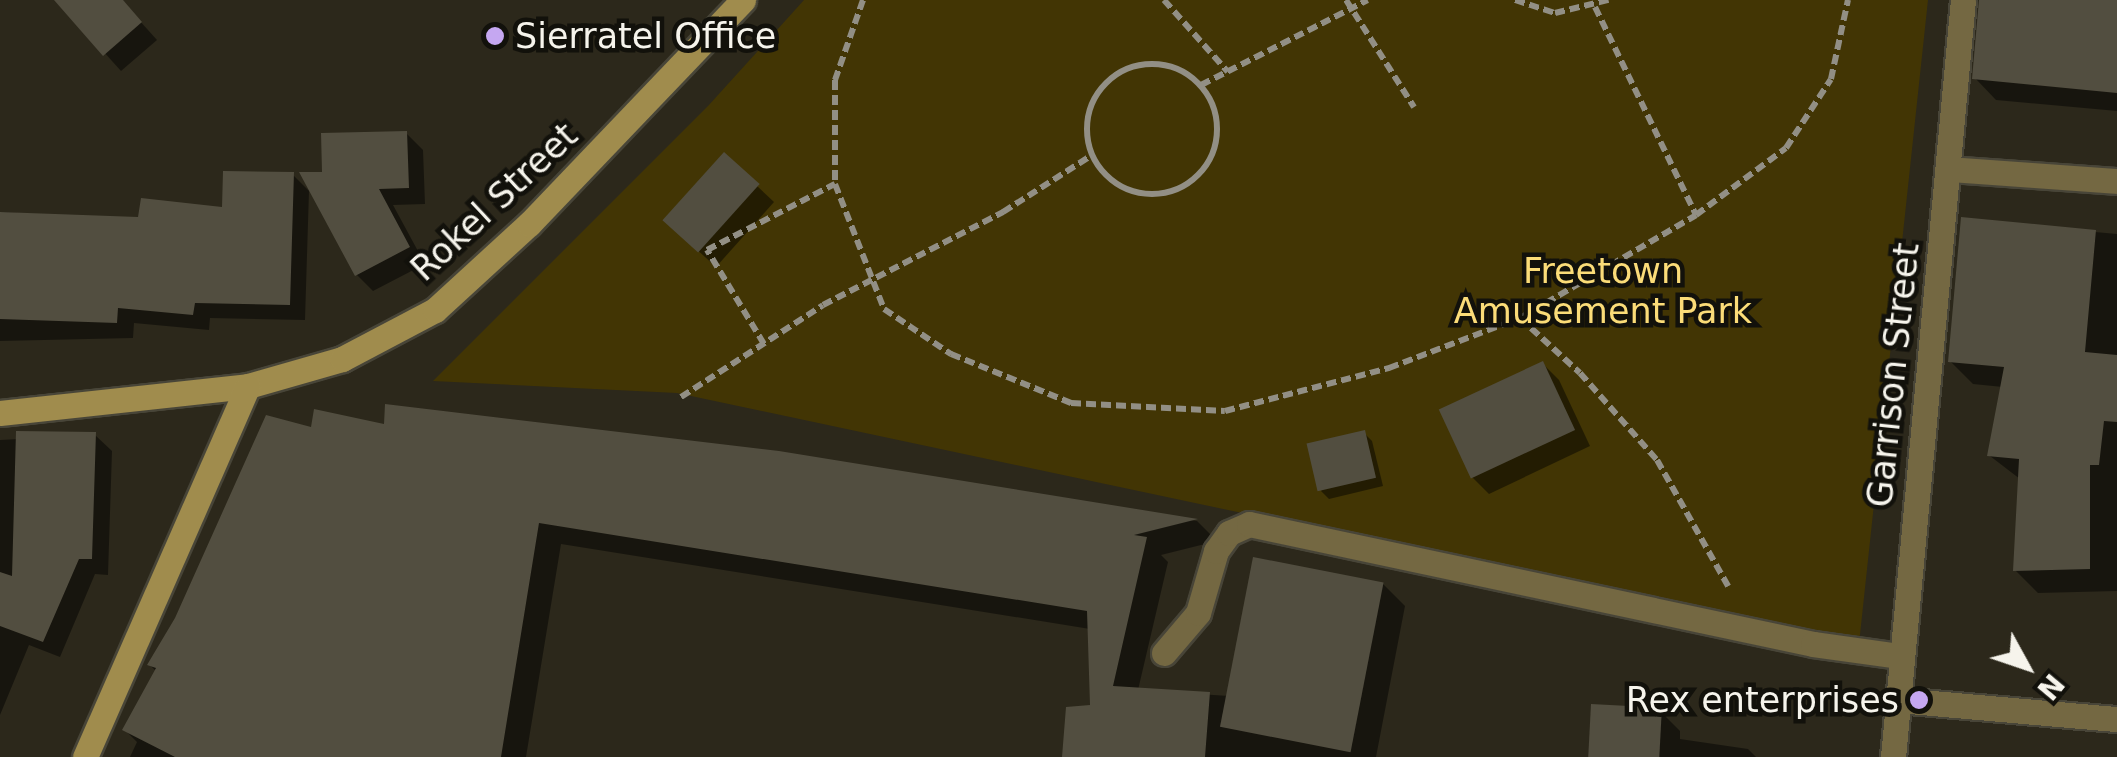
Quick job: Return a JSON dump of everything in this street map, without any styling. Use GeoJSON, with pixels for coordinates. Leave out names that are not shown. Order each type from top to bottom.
{"type":"FeatureCollection","features":[{"type":"Feature","properties":{"kind":"main road","name":"Rokel Street"},"geometry":{"type":"LineString","coordinates":[[0,413],[248,386],[342,360],[435,310],[529,224],[743,0]]}},
{"type":"Feature","properties":{"kind":"main road"},"geometry":{"type":"LineString","coordinates":[[85,757],[248,386]]}},
{"type":"Feature","properties":{"kind":"street","name":"Garrison Street"},"geometry":{"type":"LineString","coordinates":[[1893,757],[1963,0]]}},
{"type":"Feature","properties":{"kind":"street"},"geometry":{"type":"LineString","coordinates":[[1949,169],[2117,181]]}},
{"type":"Feature","properties":{"kind":"street"},"geometry":{"type":"LineString","coordinates":[[1164,652],[1198,613],[1216,551],[1229,533],[1249,524],[1900,656]]}},
{"type":"Feature","properties":{"kind":"street"},"geometry":{"type":"LineString","coordinates":[[1898,700],[2117,720]]}},
{"type":"Feature","properties":{"kind":"path"},"geometry":{"type":"LineString","coordinates":[[863,0],[835,80],[835,184],[884,309],[951,354],[1070,403],[1224,411],[1389,368],[1520,318],[1696,215],[1786,148],[1831,79],[1848,0]]}},
{"type":"Feature","properties":{"kind":"path"},"geometry":{"type":"LineString","coordinates":[[1164,0],[1228,72]]}},
{"type":"Feature","properties":{"kind":"path"},"geometry":{"type":"LineString","coordinates":[[1346,0],[1414,107]]}},
{"type":"Feature","properties":{"kind":"path"},"geometry":{"type":"LineString","coordinates":[[1201,85],[1368,0]]}},
{"type":"Feature","properties":{"kind":"path"},"geometry":{"type":"LineString","coordinates":[[1516,0],[1555,13],[1595,8],[1608,0]]}},
{"type":"Feature","properties":{"kind":"path"},"geometry":{"type":"LineString","coordinates":[[1595,8],[1696,215]]}},
{"type":"Feature","properties":{"kind":"path"},"geometry":{"type":"LineString","coordinates":[[1162,64],[1201,85],[1218,127],[1214,149],[1192,182],[1148,195],[1122,188],[1092,155],[1089,109],[1113,76],[1162,64]]}},
{"type":"Feature","properties":{"kind":"path"},"geometry":{"type":"LineString","coordinates":[[682,397],[871,281],[1004,212],[1092,155]]}},
{"type":"Feature","properties":{"kind":"path"},"geometry":{"type":"LineString","coordinates":[[764,344],[707,250],[835,184]]}},
{"type":"Feature","properties":{"kind":"path"},"geometry":{"type":"LineString","coordinates":[[1520,318],[1580,372],[1657,460],[1751,627]]}},
{"type":"Feature","properties":{"kind":"green space","name":"Freetown Amusement Park"},"geometry":{"type":"Polygon","coordinates":[[[804,0],[1928,0],[1859,644],[677,393],[433,381],[708,106],[804,0]]]}},
{"type":"Feature","properties":{"kind":"building"},"geometry":{"type":"Polygon","coordinates":[[[54,0],[123,0],[142,22],[103,56],[54,0]]]}},
{"type":"Feature","properties":{"kind":"building"},"geometry":{"type":"Polygon","coordinates":[[[1979,0],[2117,0],[2117,93],[1972,79],[1979,0]]]}},
{"type":"Feature","properties":{"kind":"building"},"geometry":{"type":"Polygon","coordinates":[[[407,131],[409,188],[379,189],[410,247],[355,276],[299,172],[322,172],[321,133],[407,131]]]}},
{"type":"Feature","properties":{"kind":"building"},"geometry":{"type":"Polygon","coordinates":[[[724,152],[760,184],[698,252],[662,220],[724,152]]]}},
{"type":"Feature","properties":{"kind":"building"},"geometry":{"type":"Polygon","coordinates":[[[223,171],[294,172],[290,305],[195,303],[193,315],[118,308],[117,323],[0,319],[0,212],[138,217],[141,198],[222,207],[223,171]]]}},
{"type":"Feature","properties":{"kind":"building"},"geometry":{"type":"Polygon","coordinates":[[[1961,217],[2096,230],[2085,352],[2117,355],[2117,422],[2104,421],[2099,465],[2090,465],[2090,569],[2013,571],[2019,459],[1987,456],[2004,367],[1948,362],[1961,217]]]}},
{"type":"Feature","properties":{"kind":"building"},"geometry":{"type":"Polygon","coordinates":[[[1543,361],[1575,430],[1471,478],[1439,410],[1543,361]]]}},
{"type":"Feature","properties":{"kind":"building"},"geometry":{"type":"Polygon","coordinates":[[[385,404],[779,451],[1198,519],[1134,535],[1147,537],[1113,686],[1210,692],[1205,757],[1062,757],[1066,707],[1090,705],[1087,611],[539,523],[501,757],[175,757],[122,730],[156,668],[147,665],[175,618],[266,415],[311,427],[314,409],[384,424],[385,404]]]}},
{"type":"Feature","properties":{"kind":"building"},"geometry":{"type":"Polygon","coordinates":[[[1365,430],[1376,478],[1318,491],[1307,443],[1365,430]]]}},
{"type":"Feature","properties":{"kind":"building"},"geometry":{"type":"Polygon","coordinates":[[[16,431],[96,432],[92,559],[79,559],[43,642],[0,626],[0,572],[12,576],[16,431]]]}},
{"type":"Feature","properties":{"kind":"building"},"geometry":{"type":"Polygon","coordinates":[[[1253,557],[1384,582],[1351,752],[1220,727],[1253,557]]]}},
{"type":"Feature","properties":{"kind":"building"},"geometry":{"type":"Polygon","coordinates":[[[1591,704],[1662,708],[1659,757],[1588,757],[1591,704]]]}},
{"type":"Feature","properties":{"kind":"place","name":"Sierratel Office"},"geometry":{"type":"Point","coordinates":[495,36]}},
{"type":"Feature","properties":{"kind":"place","name":"Rex enterprises"},"geometry":{"type":"Point","coordinates":[1919,700]}}]}
